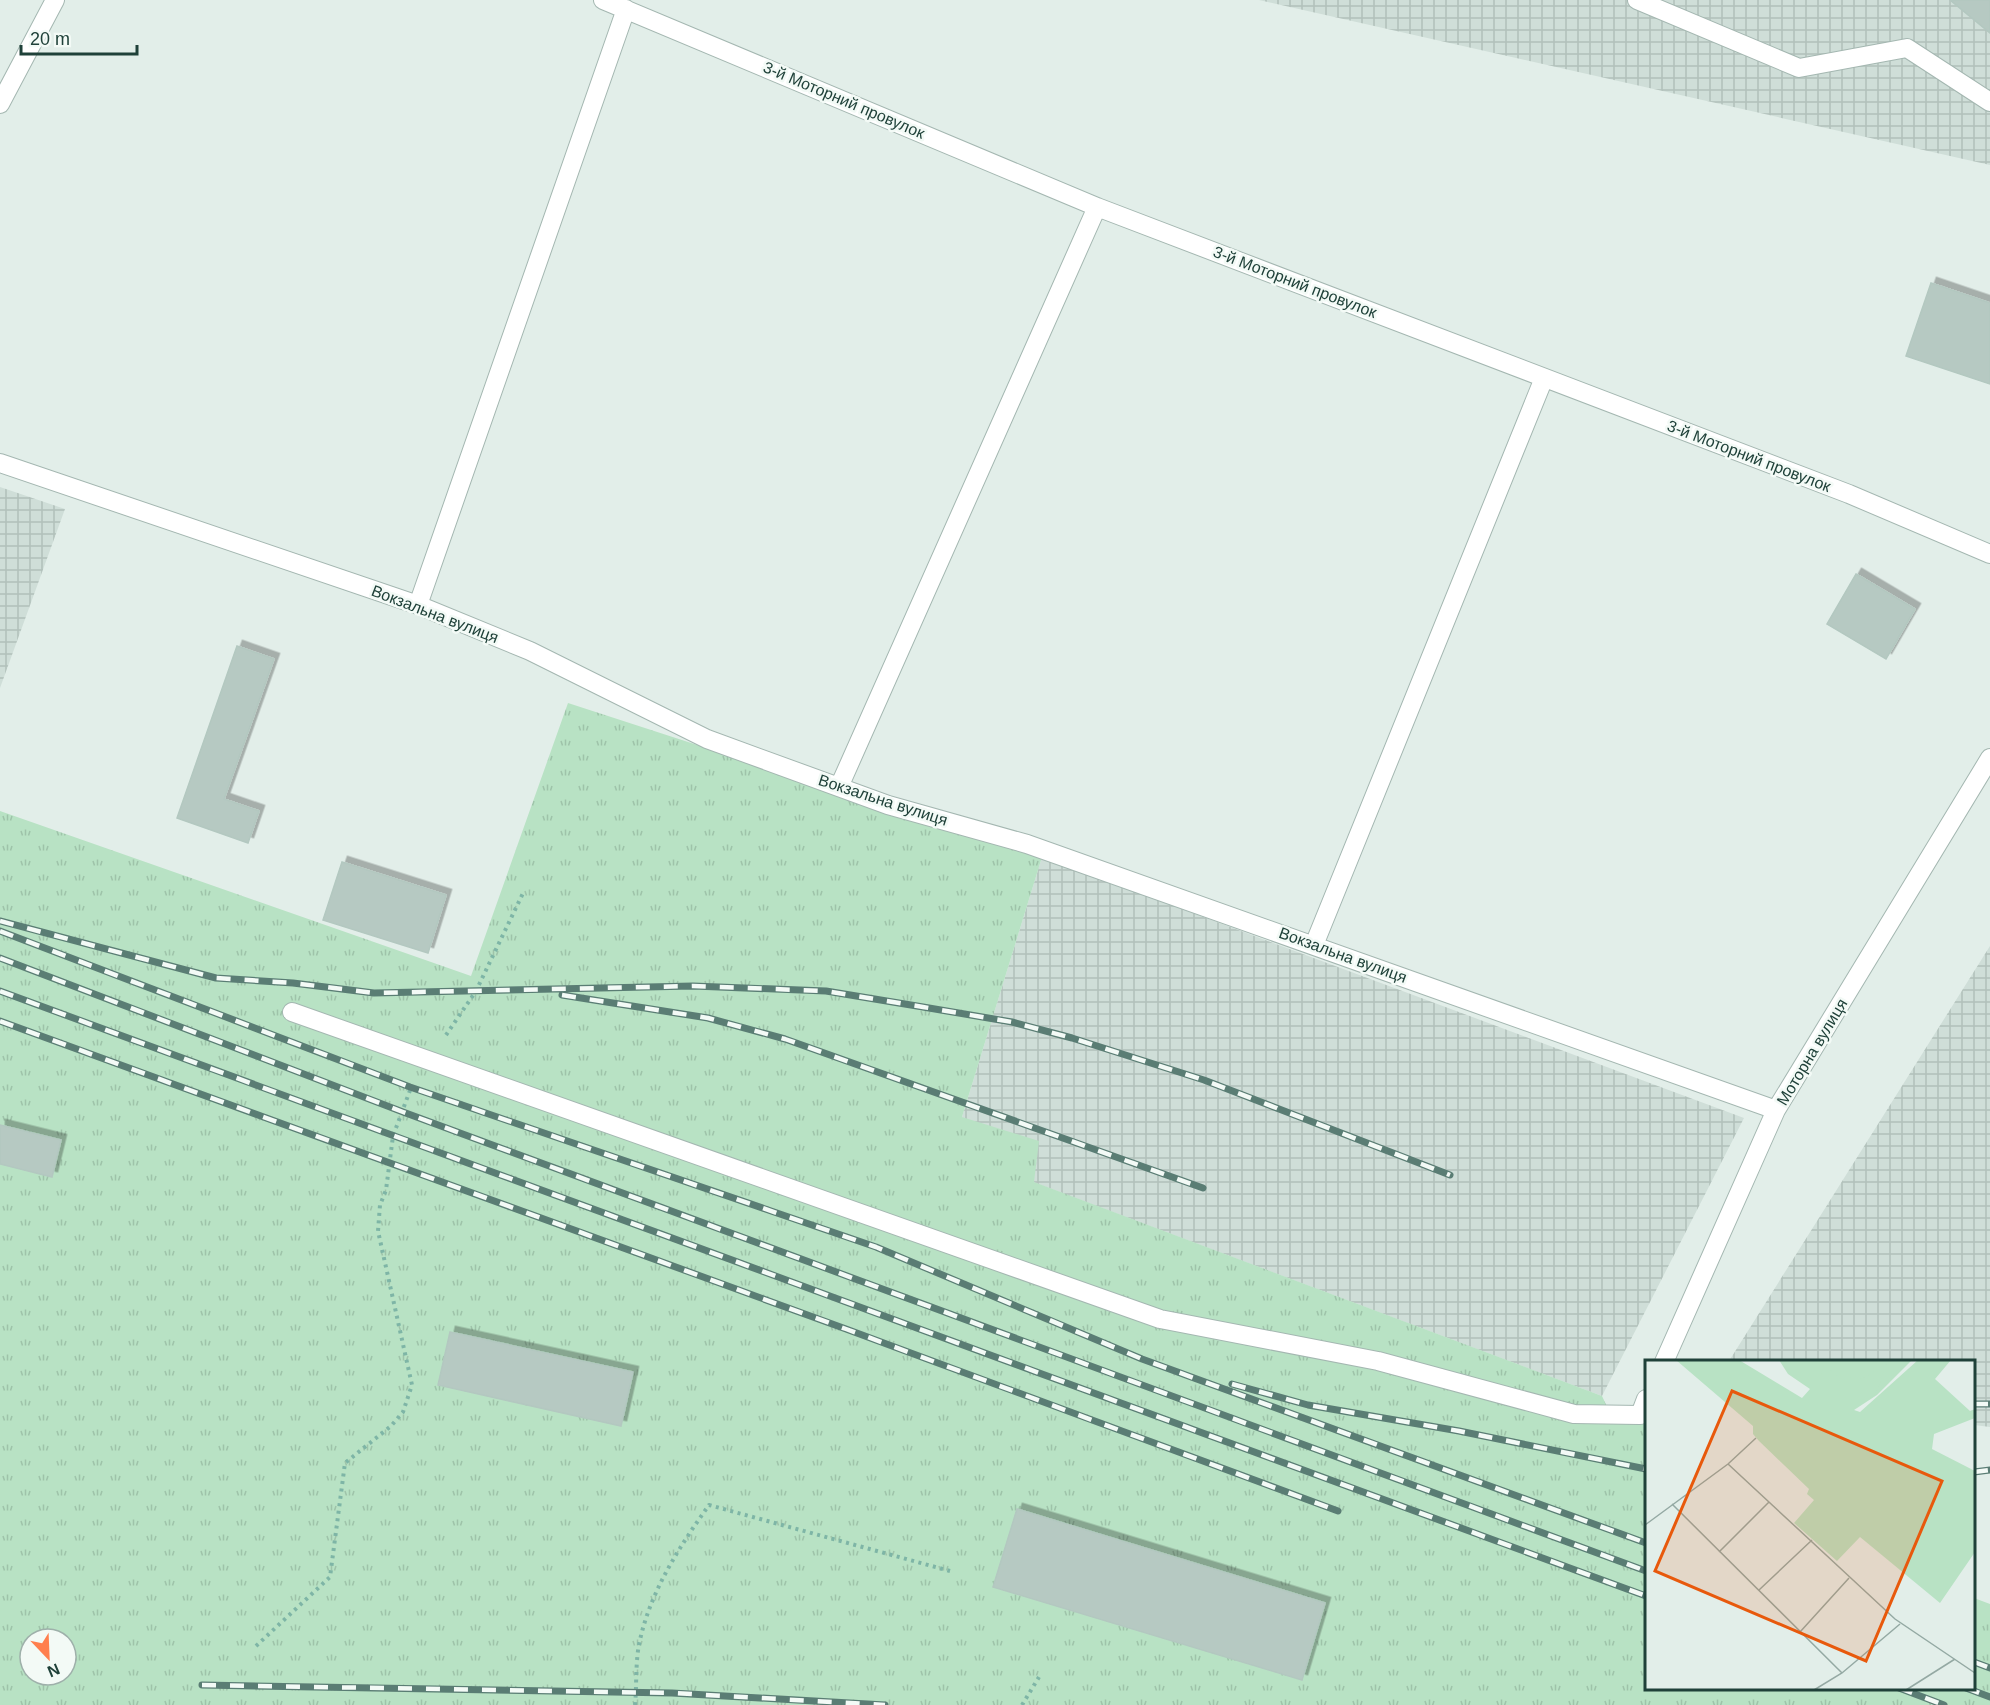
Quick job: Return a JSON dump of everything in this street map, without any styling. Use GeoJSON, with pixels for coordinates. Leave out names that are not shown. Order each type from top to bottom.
{"type":"FeatureCollection","features":[{"type":"Feature","properties":{"kind":"street"},"geometry":{"type":"LineString","coordinates":[[0,104],[56,0]]}},
{"type":"Feature","properties":{"kind":"street","name":"3-й Моторний провулок"},"geometry":{"type":"LineString","coordinates":[[603,0],[1097,207],[1849,494],[1990,554]]}},
{"type":"Feature","properties":{"kind":"street"},"geometry":{"type":"LineString","coordinates":[[1637,0],[1799,68],[1907,48],[1990,102]]}},
{"type":"Feature","properties":{"kind":"street"},"geometry":{"type":"LineString","coordinates":[[418,605],[626,9]]}},
{"type":"Feature","properties":{"kind":"street"},"geometry":{"type":"LineString","coordinates":[[839,787],[1097,207]]}},
{"type":"Feature","properties":{"kind":"street"},"geometry":{"type":"LineString","coordinates":[[1314,945],[1544,378]]}},
{"type":"Feature","properties":{"kind":"street","name":"Вокзальна вулиця"},"geometry":{"type":"LineString","coordinates":[[0,464],[418,605],[531,651],[707,739],[888,805],[1027,843],[1776,1110]]}},
{"type":"Feature","properties":{"kind":"street","name":"Моторна вулиця"},"geometry":{"type":"LineString","coordinates":[[1665,1360],[1776,1110],[1990,758]]}},
{"type":"Feature","properties":{"kind":"street"},"geometry":{"type":"LineString","coordinates":[[292,1012],[1160,1319],[1378,1361],[1574,1414],[1643,1407]]}},
{"type":"Feature","properties":{"kind":"path"},"geometry":{"type":"LineString","coordinates":[[255,1646],[330,1577],[345,1463],[391,1426],[403,1412],[412,1385],[378,1231],[380,1205],[386,1190],[393,1136],[410,1087],[434,1061],[444,1037],[476,990],[524,891]]}},
{"type":"Feature","properties":{"kind":"path"},"geometry":{"type":"LineString","coordinates":[[635,1705],[639,1642],[650,1607],[676,1552],[709,1505],[950,1571]]}},
{"type":"Feature","properties":{"kind":"path"},"geometry":{"type":"LineString","coordinates":[[1022,1705],[1039,1677]]}},
{"type":"Feature","properties":{"kind":"shaded area"},"geometry":{"type":"Polygon","coordinates":[[[1259,0],[1990,0],[1990,165],[1259,0]]]}},
{"type":"Feature","properties":{"kind":"shaded area"},"geometry":{"type":"Polygon","coordinates":[[[0,487],[65,509],[0,688],[0,487]]]}},
{"type":"Feature","properties":{"kind":"shaded area"},"geometry":{"type":"Polygon","coordinates":[[[1042,857],[1744,1118],[1602,1396],[1033,1182],[962,1117],[1042,857]]]}},
{"type":"Feature","properties":{"kind":"shaded area"},"geometry":{"type":"Polygon","coordinates":[[[1990,946],[1990,1427],[1975,1425],[1975,1360],[1730,1360],[1990,946]]]}},
{"type":"Feature","properties":{"kind":"green space"},"geometry":{"type":"Polygon","coordinates":[[[568,703],[1042,857],[962,1117],[1039,1141],[1034,1182],[1602,1396],[1609,1411],[1645,1424],[1645,1690],[1975,1690],[1975,1598],[1990,1604],[1990,1705],[0,1705],[0,811],[471,976],[568,703]]]}},
{"type":"Feature","properties":{"kind":"building"},"geometry":{"type":"Polygon","coordinates":[[[1950,0],[1990,0],[1990,33],[1950,0]]]}},
{"type":"Feature","properties":{"kind":"building"},"geometry":{"type":"Polygon","coordinates":[[[1931,283],[1990,303],[1990,384],[1906,356],[1931,283]]]}},
{"type":"Feature","properties":{"kind":"building"},"geometry":{"type":"Polygon","coordinates":[[[1856,574],[1915,609],[1886,659],[1827,624],[1856,574]]]}},
{"type":"Feature","properties":{"kind":"building"},"geometry":{"type":"Polygon","coordinates":[[[237,646],[274,659],[224,799],[259,811],[248,843],[177,818],[237,646]]]}},
{"type":"Feature","properties":{"kind":"building"},"geometry":{"type":"Polygon","coordinates":[[[342,862],[446,895],[428,953],[323,920],[342,862]]]}},
{"type":"Feature","properties":{"kind":"building"},"geometry":{"type":"Polygon","coordinates":[[[0,1125],[61,1140],[52,1177],[0,1164],[0,1125]]]}},
{"type":"Feature","properties":{"kind":"building"},"geometry":{"type":"Polygon","coordinates":[[[450,1332],[633,1372],[621,1426],[438,1385],[450,1332]]]}},
{"type":"Feature","properties":{"kind":"building"},"geometry":{"type":"Polygon","coordinates":[[[1017,1509],[1325,1603],[1302,1680],[993,1587],[1017,1509]]]}},
{"type":"Feature","properties":{"kind":"railway"},"geometry":{"type":"LineString","coordinates":[[0,921],[216,978],[293,983],[374,993],[693,986],[826,991],[1012,1022],[1072,1038],[1204,1080],[1450,1175]]}},
{"type":"Feature","properties":{"kind":"railway"},"geometry":{"type":"LineString","coordinates":[[0,931],[410,1087],[876,1247],[1142,1359],[1645,1543]]}},
{"type":"Feature","properties":{"kind":"railway"},"geometry":{"type":"LineString","coordinates":[[0,958],[403,1112],[1645,1571]]}},
{"type":"Feature","properties":{"kind":"railway"},"geometry":{"type":"LineString","coordinates":[[0,991],[1645,1596]]}},
{"type":"Feature","properties":{"kind":"railway"},"geometry":{"type":"LineString","coordinates":[[562,995],[708,1018],[785,1039],[1203,1188]]}},
{"type":"Feature","properties":{"kind":"railway"},"geometry":{"type":"LineString","coordinates":[[0,1021],[1338,1511]]}},
{"type":"Feature","properties":{"kind":"railway"},"geometry":{"type":"LineString","coordinates":[[1232,1384],[1308,1405],[1459,1431],[1645,1469]]}},
{"type":"Feature","properties":{"kind":"railway"},"geometry":{"type":"LineString","coordinates":[[1975,1404],[1990,1404]]}},
{"type":"Feature","properties":{"kind":"railway"},"geometry":{"type":"LineString","coordinates":[[1975,1472],[1990,1470]]}},
{"type":"Feature","properties":{"kind":"railway"},"geometry":{"type":"LineString","coordinates":[[1975,1662],[1990,1668]]}},
{"type":"Feature","properties":{"kind":"railway"},"geometry":{"type":"LineString","coordinates":[[202,1685],[672,1693],[885,1705]]}},
{"type":"Feature","properties":{"kind":"railway"},"geometry":{"type":"LineString","coordinates":[[1904,1690],[1944,1705]]}},
{"type":"Feature","properties":{"kind":"railway"},"geometry":{"type":"LineString","coordinates":[[1971,1690],[1990,1697]]}}]}
